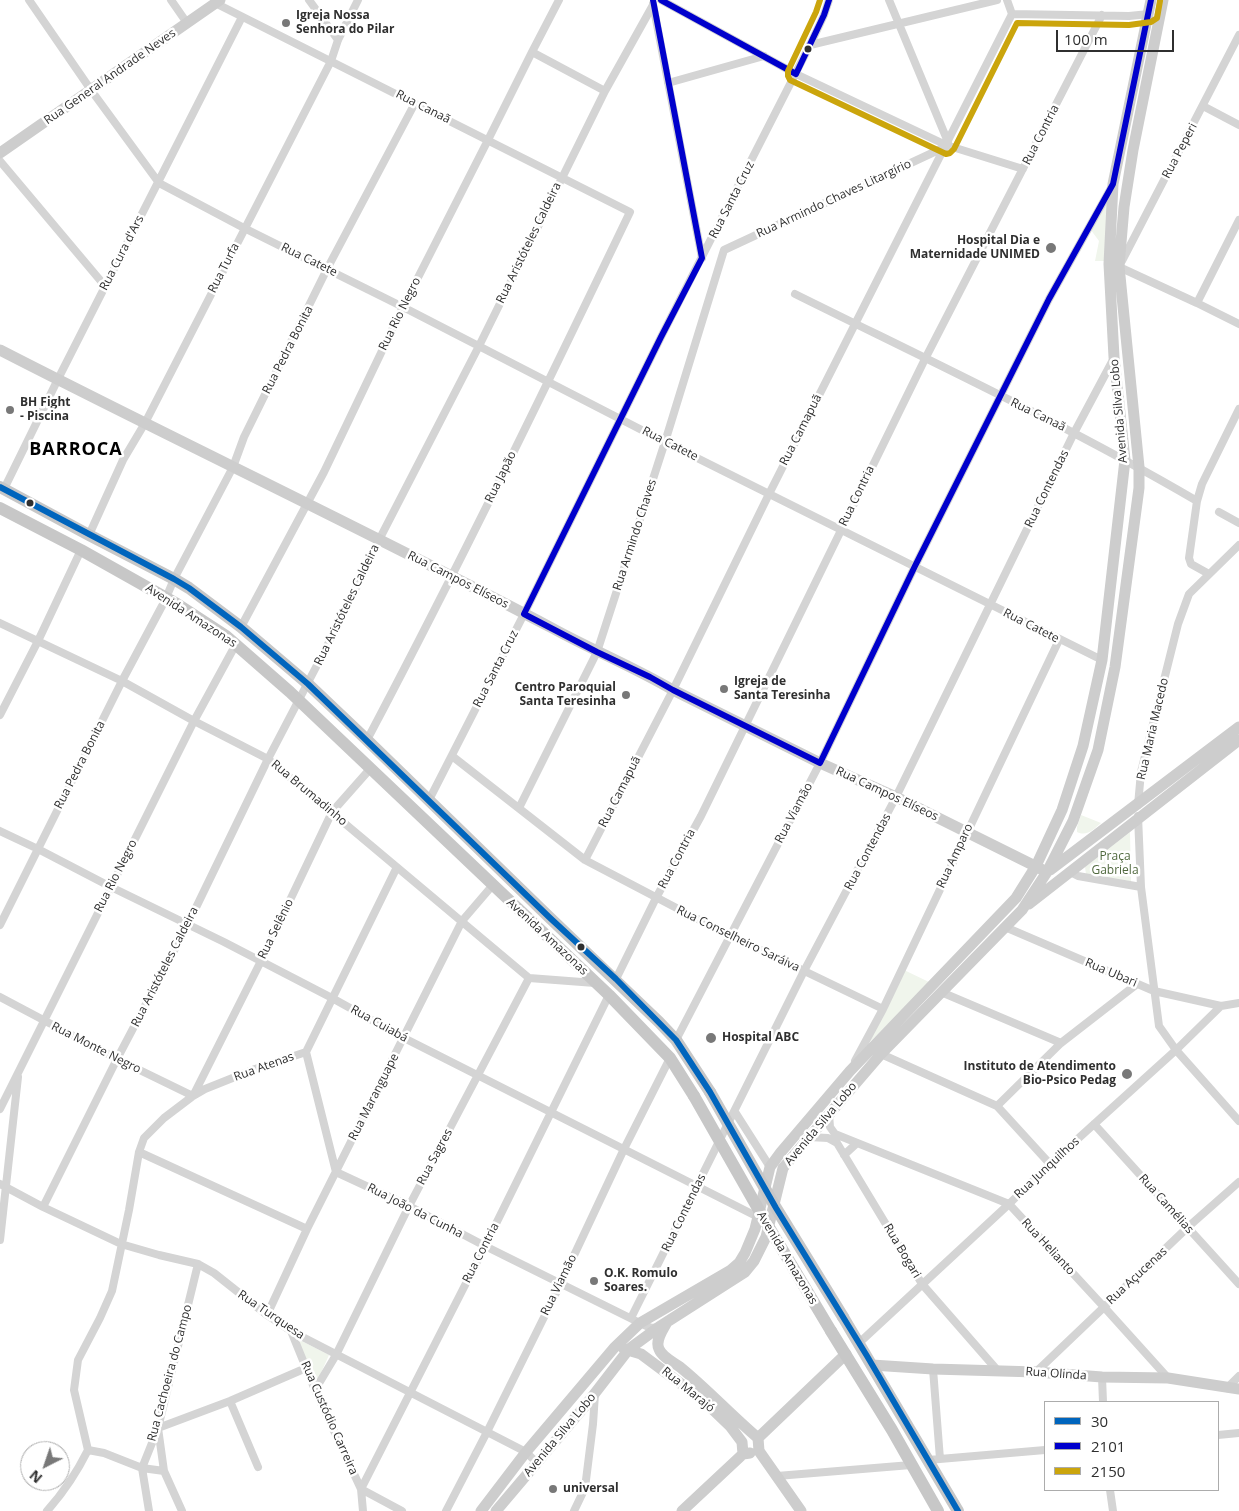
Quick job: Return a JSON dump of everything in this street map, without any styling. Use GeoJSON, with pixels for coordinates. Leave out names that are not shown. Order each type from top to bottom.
{"type":"FeatureCollection","features":[{"type":"Feature","properties":{"kind":"main road","name":"Avenida Amazonas"},"geometry":{"type":"LineString","coordinates":[[2,488],[174,579],[241,627],[308,684],[367,740],[549,917],[616,979],[676,1040],[710,1092],[776,1208],[872,1365],[934,1460],[958,1511]]}},
{"type":"Feature","properties":{"kind":"main road","name":"Avenida Amazonas"},"geometry":{"type":"LineString","coordinates":[[0,508],[81,550],[236,644],[299,701],[596,983],[670,1058],[938,1511]]}},
{"type":"Feature","properties":{"kind":"street"},"geometry":{"type":"LineString","coordinates":[[29,0],[91,90],[159,183]]}},
{"type":"Feature","properties":{"kind":"street"},"geometry":{"type":"LineString","coordinates":[[171,0],[187,23]]}},
{"type":"Feature","properties":{"kind":"street"},"geometry":{"type":"LineString","coordinates":[[310,0],[338,40]]}},
{"type":"Feature","properties":{"kind":"street","name":"Rua Turfa"},"geometry":{"type":"LineString","coordinates":[[88,535],[124,460],[145,423],[331,61],[338,40],[358,0]]}},
{"type":"Feature","properties":{"kind":"street","name":"Rua Rio Negro"},"geometry":{"type":"LineString","coordinates":[[241,627],[324,472],[403,307],[559,0]]}},
{"type":"Feature","properties":{"kind":"street"},"geometry":{"type":"LineString","coordinates":[[661,0],[796,74],[946,144],[1023,169]]}},
{"type":"Feature","properties":{"kind":"street","name":"Rua Santa Cruz"},"geometry":{"type":"LineString","coordinates":[[429,800],[524,614],[661,337],[796,74],[824,15],[829,0]]}},
{"type":"Feature","properties":{"kind":"street"},"geometry":{"type":"LineString","coordinates":[[889,0],[946,144]]}},
{"type":"Feature","properties":{"kind":"street"},"geometry":{"type":"LineString","coordinates":[[810,45],[997,0]]}},
{"type":"Feature","properties":{"kind":"street"},"geometry":{"type":"LineString","coordinates":[[1006,0],[1012,14],[1129,16],[1148,14]]}},
{"type":"Feature","properties":{"kind":"street","name":"Avenida Silva Lobo"},"geometry":{"type":"LineString","coordinates":[[1016,898],[1036,866],[1062,810],[1083,746],[1102,660],[1125,460],[1114,356],[1113,184],[1151,0]]}},
{"type":"Feature","properties":{"kind":"street","name":"Avenida Silva Lobo"},"geometry":{"type":"LineString","coordinates":[[481,1511],[526,1452],[636,1321],[731,1270],[739,1263],[755,1229],[770,1167],[850,1072],[941,992],[1022,910],[1047,872],[1073,821],[1098,750],[1115,667],[1139,488],[1139,467],[1114,265],[1128,178],[1163,0]]}},
{"type":"Feature","properties":{"kind":"street","name":"Rua General Andrade Neves"},"geometry":{"type":"LineString","coordinates":[[0,153],[218,2]]}},
{"type":"Feature","properties":{"kind":"street","name":"Rua Canaã"},"geometry":{"type":"LineString","coordinates":[[218,2],[242,17],[630,212]]}},
{"type":"Feature","properties":{"kind":"street"},"geometry":{"type":"LineString","coordinates":[[653,2],[702,258]]}},
{"type":"Feature","properties":{"kind":"street","name":"Rua Aristóteles Caldeira"},"geometry":{"type":"LineString","coordinates":[[43,1207],[117,1059],[188,924],[268,758],[308,684],[379,540],[479,346],[604,91],[653,2]]}},
{"type":"Feature","properties":{"kind":"street","name":"Rua Camapuã"},"geometry":{"type":"LineString","coordinates":[[585,860],[673,690],[769,494],[1012,14]]}},
{"type":"Feature","properties":{"kind":"street","name":"Rua Contria"},"geometry":{"type":"LineString","coordinates":[[616,979],[656,898],[701,816],[925,359],[1102,15]]}},
{"type":"Feature","properties":{"kind":"street","name":"Rua Cura d'Ars"},"geometry":{"type":"LineString","coordinates":[[2,488],[242,17]]}},
{"type":"Feature","properties":{"kind":"street","name":"Rua Peperi"},"geometry":{"type":"LineString","coordinates":[[1114,265],[1203,106],[1239,34]]}},
{"type":"Feature","properties":{"kind":"street"},"geometry":{"type":"LineString","coordinates":[[532,52],[604,91]]}},
{"type":"Feature","properties":{"kind":"street"},"geometry":{"type":"LineString","coordinates":[[668,83],[764,56]]}},
{"type":"Feature","properties":{"kind":"street","name":"Rua Pedra Bonita"},"geometry":{"type":"LineString","coordinates":[[0,925],[122,681],[233,467],[244,437],[327,269],[415,103]]}},
{"type":"Feature","properties":{"kind":"street"},"geometry":{"type":"LineString","coordinates":[[1203,106],[1239,125]]}},
{"type":"Feature","properties":{"kind":"street","name":"Rua Armindo Chaves Litargírio"},"geometry":{"type":"LineString","coordinates":[[724,250],[946,144]]}},
{"type":"Feature","properties":{"kind":"street"},"geometry":{"type":"LineString","coordinates":[[0,161],[105,286]]}},
{"type":"Feature","properties":{"kind":"street","name":"Rua Catete"},"geometry":{"type":"LineString","coordinates":[[159,183],[665,442],[1102,660]]}},
{"type":"Feature","properties":{"kind":"street","name":"Rua Viamão"},"geometry":{"type":"LineString","coordinates":[[676,1040],[820,763],[915,566],[1049,299],[1113,184]]}},
{"type":"Feature","properties":{"kind":"street","name":"Rua Japão"},"geometry":{"type":"LineString","coordinates":[[367,740],[452,576],[630,212]]}},
{"type":"Feature","properties":{"kind":"street"},"geometry":{"type":"LineString","coordinates":[[1197,303],[1239,220]]}},
{"type":"Feature","properties":{"kind":"street","name":"Rua Armindo Chaves"},"geometry":{"type":"LineString","coordinates":[[519,808],[597,652],[665,442],[724,250]]}},
{"type":"Feature","properties":{"kind":"street"},"geometry":{"type":"LineString","coordinates":[[1114,265],[1239,324]]}},
{"type":"Feature","properties":{"kind":"street","name":"Rua Canaã"},"geometry":{"type":"LineString","coordinates":[[795,294],[1074,433],[1197,500]]}},
{"type":"Feature","properties":{"kind":"street","name":"Rua Campos Elíseos"},"geometry":{"type":"LineString","coordinates":[[0,350],[452,576],[673,690],[1047,872]]}},
{"type":"Feature","properties":{"kind":"street","name":"Rua Contendas"},"geometry":{"type":"LineString","coordinates":[[636,1321],[714,1151],[804,971],[896,797],[1074,433],[1114,356]]}},
{"type":"Feature","properties":{"kind":"street"},"geometry":{"type":"LineString","coordinates":[[1209,574],[1191,564],[1189,558],[1197,500],[1202,484],[1239,409]]}},
{"type":"Feature","properties":{"kind":"street"},"geometry":{"type":"LineString","coordinates":[[1219,512],[1239,523]]}},
{"type":"Feature","properties":{"kind":"street","name":"Rua Maria Macedo"},"geometry":{"type":"LineString","coordinates":[[1239,545],[1189,594],[1178,624],[1141,772],[1138,803],[1141,887],[1159,1026],[1176,1050],[1239,1121]]}},
{"type":"Feature","properties":{"kind":"street"},"geometry":{"type":"LineString","coordinates":[[0,715],[38,641],[81,550]]}},
{"type":"Feature","properties":{"kind":"street","name":"Rua Brumadinho"},"geometry":{"type":"LineString","coordinates":[[0,623],[122,681],[194,721],[268,758],[529,978]]}},
{"type":"Feature","properties":{"kind":"street","name":"Rua Amparo"},"geometry":{"type":"LineString","coordinates":[[850,1072],[883,1009],[1059,640]]}},
{"type":"Feature","properties":{"kind":"street","name":"Rua Rio Negro"},"geometry":{"type":"LineString","coordinates":[[0,1109],[194,721],[236,644]]}},
{"type":"Feature","properties":{"kind":"street"},"geometry":{"type":"LineString","coordinates":[[1047,872],[1239,727]]}},
{"type":"Feature","properties":{"kind":"street"},"geometry":{"type":"LineString","coordinates":[[1022,910],[1239,740]]}},
{"type":"Feature","properties":{"kind":"street","name":"Rua Conselheiro Saráiva"},"geometry":{"type":"LineString","coordinates":[[452,756],[585,860],[731,936],[883,1009]]}},
{"type":"Feature","properties":{"kind":"street","name":"Rua Selênio"},"geometry":{"type":"LineString","coordinates":[[192,1096],[261,961],[332,812],[370,769]]}},
{"type":"Feature","properties":{"kind":"street"},"geometry":{"type":"LineString","coordinates":[[1073,821],[1072,827],[1077,836],[1091,840]]}},
{"type":"Feature","properties":{"kind":"street","name":"Rua Cuiabá"},"geometry":{"type":"LineString","coordinates":[[0,831],[261,961],[404,1038],[758,1217]]}},
{"type":"Feature","properties":{"kind":"street"},"geometry":{"type":"LineString","coordinates":[[1070,872],[1072,860],[1077,851]]}},
{"type":"Feature","properties":{"kind":"street","name":"Rua Atenas"},"geometry":{"type":"LineString","coordinates":[[88,1450],[74,1390],[78,1360],[112,1291],[139,1152],[144,1138],[164,1118],[192,1096],[205,1089],[306,1052],[397,867]]}},
{"type":"Feature","properties":{"kind":"street","name":"Avenida Silva Lobo"},"geometry":{"type":"LineString","coordinates":[[496,1511],[536,1462],[590,1408],[595,1394],[629,1349],[745,1272],[754,1261],[766,1237],[783,1168],[829,1114],[907,1013],[1016,898],[1047,872]]}},
{"type":"Feature","properties":{"kind":"street"},"geometry":{"type":"LineString","coordinates":[[1070,872],[1078,876],[1141,887]]}},
{"type":"Feature","properties":{"kind":"street","name":"Rua Maranguape"},"geometry":{"type":"LineString","coordinates":[[267,1315],[307,1229],[462,921],[492,886]]}},
{"type":"Feature","properties":{"kind":"street","name":"Rua Ubari"},"geometry":{"type":"LineString","coordinates":[[1005,927],[1154,991],[1221,1006]]}},
{"type":"Feature","properties":{"kind":"street"},"geometry":{"type":"LineString","coordinates":[[529,978],[596,983]]}},
{"type":"Feature","properties":{"kind":"street","name":"Rua Sagres"},"geometry":{"type":"LineString","coordinates":[[315,1390],[336,1355],[409,1206],[529,978]]}},
{"type":"Feature","properties":{"kind":"street"},"geometry":{"type":"LineString","coordinates":[[997,1106],[1061,1043],[1137,984]]}},
{"type":"Feature","properties":{"kind":"street"},"geometry":{"type":"LineString","coordinates":[[941,992],[1061,1043]]}},
{"type":"Feature","properties":{"kind":"street","name":"Rua Contria"},"geometry":{"type":"LineString","coordinates":[[361,1489],[485,1246],[609,996]]}},
{"type":"Feature","properties":{"kind":"street","name":"Rua Monte Negro"},"geometry":{"type":"LineString","coordinates":[[0,997],[192,1096]]}},
{"type":"Feature","properties":{"kind":"street"},"geometry":{"type":"LineString","coordinates":[[1221,1006],[1239,1003]]}},
{"type":"Feature","properties":{"kind":"street","name":"Rua Junquilhos"},"geometry":{"type":"LineString","coordinates":[[859,1343],[1050,1164],[1176,1050],[1221,1006]]}},
{"type":"Feature","properties":{"kind":"street"},"geometry":{"type":"LineString","coordinates":[[878,1049],[997,1106],[1050,1164]]}},
{"type":"Feature","properties":{"kind":"street"},"geometry":{"type":"LineString","coordinates":[[306,1052],[336,1172]]}},
{"type":"Feature","properties":{"kind":"street","name":"Rua Viamão"},"geometry":{"type":"LineString","coordinates":[[446,1511],[488,1432],[624,1149],[670,1058]]}},
{"type":"Feature","properties":{"kind":"street"},"geometry":{"type":"LineString","coordinates":[[0,1240],[3,1185],[18,1073]]}},
{"type":"Feature","properties":{"kind":"street"},"geometry":{"type":"LineString","coordinates":[[735,1112],[770,1167]]}},
{"type":"Feature","properties":{"kind":"street","name":"Rua Helianto"},"geometry":{"type":"LineString","coordinates":[[829,1114],[830,1127],[835,1134],[1009,1204],[1168,1378]]}},
{"type":"Feature","properties":{"kind":"street","name":"Rua Camélias"},"geometry":{"type":"LineString","coordinates":[[1094,1124],[1239,1284]]}},
{"type":"Feature","properties":{"kind":"street","name":"Rua Bogari"},"geometry":{"type":"LineString","coordinates":[[809,1138],[828,1138],[837,1143],[922,1284],[998,1371]]}},
{"type":"Feature","properties":{"kind":"street"},"geometry":{"type":"LineString","coordinates":[[844,1155],[858,1143]]}},
{"type":"Feature","properties":{"kind":"street"},"geometry":{"type":"LineString","coordinates":[[139,1152],[307,1229]]}},
{"type":"Feature","properties":{"kind":"street","name":"Rua João da Cunha"},"geometry":{"type":"LineString","coordinates":[[336,1172],[409,1206],[636,1321],[651,1328],[663,1325]]}},
{"type":"Feature","properties":{"kind":"street","name":"Rua Açucenas"},"geometry":{"type":"LineString","coordinates":[[1036,1372],[1188,1227],[1239,1182]]}},
{"type":"Feature","properties":{"kind":"street","name":"Rua Turquesa"},"geometry":{"type":"LineString","coordinates":[[3,1185],[43,1207],[122,1244],[159,1256],[198,1264],[214,1273],[267,1315],[291,1331],[526,1452],[536,1462]]}},
{"type":"Feature","properties":{"kind":"street","name":"Rua Cachoeira do Campo"},"geometry":{"type":"LineString","coordinates":[[142,1468],[158,1428],[198,1264]]}},
{"type":"Feature","properties":{"kind":"street","name":"Rua Marajó"},"geometry":{"type":"LineString","coordinates":[[663,1325],[658,1344],[662,1354],[680,1367],[758,1438]]}},
{"type":"Feature","properties":{"kind":"street","name":"Rua Custódio Carreira"},"geometry":{"type":"LineString","coordinates":[[291,1331],[315,1390],[361,1489],[402,1511]]}},
{"type":"Feature","properties":{"kind":"street","name":"Rua Marajó"},"geometry":{"type":"LineString","coordinates":[[614,1348],[629,1349],[641,1354],[704,1401],[734,1431],[742,1442],[743,1454]]}},
{"type":"Feature","properties":{"kind":"street"},"geometry":{"type":"LineString","coordinates":[[800,1511],[759,1451],[758,1438],[846,1354]]}},
{"type":"Feature","properties":{"kind":"street","name":"Rua Olinda"},"geometry":{"type":"LineString","coordinates":[[872,1365],[1036,1372],[1102,1377],[1168,1378],[1239,1389]]}},
{"type":"Feature","properties":{"kind":"street"},"geometry":{"type":"LineString","coordinates":[[680,1367],[704,1401]]}},
{"type":"Feature","properties":{"kind":"street"},"geometry":{"type":"LineString","coordinates":[[182,1511],[164,1471],[158,1428],[230,1401],[306,1368]]}},
{"type":"Feature","properties":{"kind":"street"},"geometry":{"type":"LineString","coordinates":[[933,1369],[934,1460],[1044,1450]]}},
{"type":"Feature","properties":{"kind":"street"},"geometry":{"type":"LineString","coordinates":[[1227,1388],[1239,1376]]}},
{"type":"Feature","properties":{"kind":"street"},"geometry":{"type":"LineString","coordinates":[[1102,1377],[1103,1401]]}},
{"type":"Feature","properties":{"kind":"street"},"geometry":{"type":"LineString","coordinates":[[230,1401],[258,1467]]}},
{"type":"Feature","properties":{"kind":"street"},"geometry":{"type":"LineString","coordinates":[[574,1511],[585,1488],[589,1462],[590,1408]]}},
{"type":"Feature","properties":{"kind":"street"},"geometry":{"type":"LineString","coordinates":[[1219,1435],[1239,1433]]}},
{"type":"Feature","properties":{"kind":"street"},"geometry":{"type":"LineString","coordinates":[[47,1511],[76,1473],[88,1450],[104,1453],[142,1468],[164,1471]]}},
{"type":"Feature","properties":{"kind":"street"},"geometry":{"type":"LineString","coordinates":[[682,1511],[743,1454],[759,1451]]}},
{"type":"Feature","properties":{"kind":"street"},"geometry":{"type":"LineString","coordinates":[[777,1476],[911,1465]]}},
{"type":"Feature","properties":{"kind":"street"},"geometry":{"type":"LineString","coordinates":[[142,1468],[149,1511]]}},
{"type":"Feature","properties":{"kind":"street"},"geometry":{"type":"LineString","coordinates":[[361,1489],[363,1511]]}},
{"type":"Feature","properties":{"kind":"street"},"geometry":{"type":"LineString","coordinates":[[1110,1491],[1113,1511]]}},
{"type":"Feature","properties":{"kind":"green space"},"geometry":{"type":"Polygon","coordinates":[[[1109,197],[1104,261],[1095,261],[1099,241],[1088,226],[1109,197]]]}},
{"type":"Feature","properties":{"kind":"green space"},"geometry":{"type":"Polygon","coordinates":[[[1081,815],[1101,823],[1087,833],[1077,832],[1081,815]]]}},
{"type":"Feature","properties":{"kind":"green space","name":"Praça Gabriela"},"geometry":{"type":"Polygon","coordinates":[[[1130,832],[1131,882],[1086,874],[1085,867],[1130,832]]]}},
{"type":"Feature","properties":{"kind":"green space"},"geometry":{"type":"Polygon","coordinates":[[[904,970],[929,982],[869,1043],[904,970]]]}},
{"type":"Feature","properties":{"kind":"green space"},"geometry":{"type":"Polygon","coordinates":[[[296,1338],[329,1355],[316,1384],[296,1338]]]}},
{"type":"Feature","properties":{"kind":"transit line","name":"2101"},"geometry":{"type":"LineString","coordinates":[[653,0],[702,258],[524,614],[820,763],[915,566],[1049,299],[1113,184],[1151,0]]}},
{"type":"Feature","properties":{"kind":"transit line","name":"2101"},"geometry":{"type":"LineString","coordinates":[[661,0],[796,74],[824,15],[829,0]]}},
{"type":"Feature","properties":{"kind":"transit line","name":"2150"},"geometry":{"type":"LineString","coordinates":[[820,0],[788,71],[790,80],[946,154],[954,149],[1017,23],[1129,25],[1151,22],[1157,18],[1160,1]]}},
{"type":"Feature","properties":{"kind":"transit line","name":"30"},"geometry":{"type":"LineString","coordinates":[[0,487],[174,579],[241,627],[308,684],[549,917],[616,979],[676,1040],[710,1092],[776,1208],[867,1356],[958,1511]]}},
{"type":"Feature","properties":{"kind":"place","name":"Igreja Nossa Senhora do Pilar"},"geometry":{"type":"Point","coordinates":[286,23]}},
{"type":"Feature","properties":{"kind":"place","name":"Hospital Dia e Maternidade UNIMED"},"geometry":{"type":"Point","coordinates":[1051,248]}},
{"type":"Feature","properties":{"kind":"place","name":"BH Fight - Piscina"},"geometry":{"type":"Point","coordinates":[10,410]}},
{"type":"Feature","properties":{"kind":"place","name":"Igreja de Santa Teresinha"},"geometry":{"type":"Point","coordinates":[724,689]}},
{"type":"Feature","properties":{"kind":"place","name":"Centro Paroquial Santa Teresinha"},"geometry":{"type":"Point","coordinates":[626,695]}},
{"type":"Feature","properties":{"kind":"place","name":"Hospital ABC"},"geometry":{"type":"Point","coordinates":[711,1038]}},
{"type":"Feature","properties":{"kind":"place","name":"Instituto de Atendimento Bio-Psico Pedag"},"geometry":{"type":"Point","coordinates":[1127,1074]}},
{"type":"Feature","properties":{"kind":"place","name":"O.K. Romulo Soares."},"geometry":{"type":"Point","coordinates":[594,1281]}},
{"type":"Feature","properties":{"kind":"place","name":"universal"},"geometry":{"type":"Point","coordinates":[553,1489]}},
{"type":"Feature","properties":{"kind":"district","name":"BARROCA"},"geometry":{"type":"Point","coordinates":[76,450]}}]}
